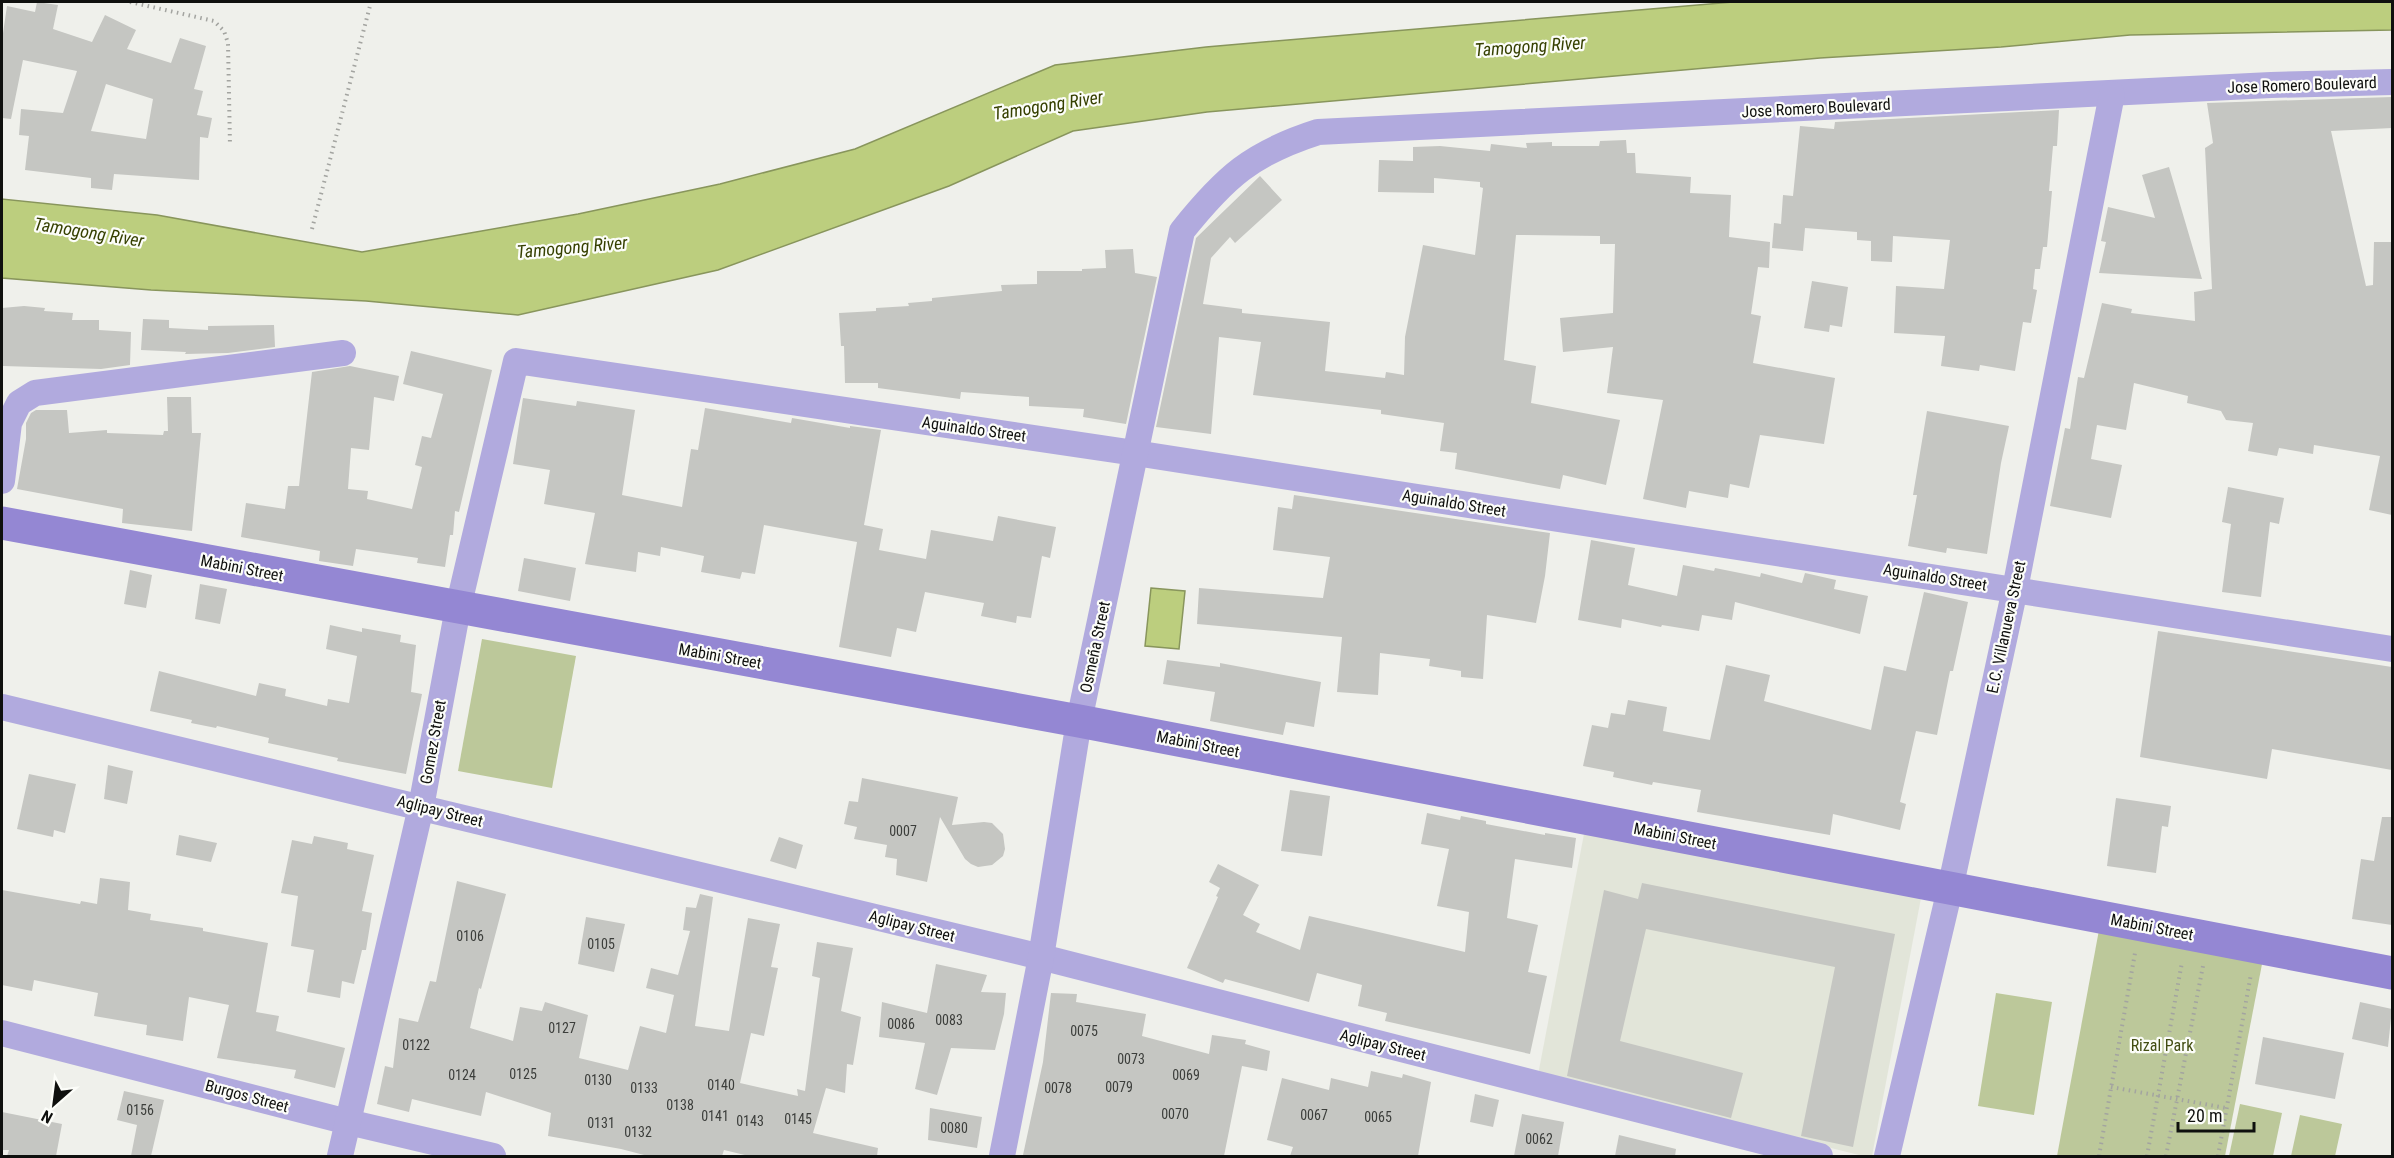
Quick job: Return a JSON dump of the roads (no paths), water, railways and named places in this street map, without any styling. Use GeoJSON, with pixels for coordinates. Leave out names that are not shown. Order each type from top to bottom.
{"type":"FeatureCollection","features":[{"type":"Feature","properties":{"kind":"street","name":"Jose Romero Boulevard"},"geometry":{"type":"LineString","coordinates":[[1247,164],[1284,143],[1318,132],[2271,85],[2392,82]]}},
{"type":"Feature","properties":{"kind":"street","name":"E.C. Villanueva Street"},"geometry":{"type":"LineString","coordinates":[[1887,1156],[1950,889],[2015,589],[2112,94]]}},
{"type":"Feature","properties":{"kind":"street","name":"Osmeña Street"},"geometry":{"type":"LineString","coordinates":[[1002,1156],[1041,957],[1079,721],[1182,231],[1209,198],[1247,164]]}},
{"type":"Feature","properties":{"kind":"street"},"geometry":{"type":"LineString","coordinates":[[2,481],[9,423],[20,403],[35,393],[344,353]]}},
{"type":"Feature","properties":{"kind":"street","name":"Aguinaldo Street"},"geometry":{"type":"LineString","coordinates":[[516,361],[1135,453],[2392,649]]}},
{"type":"Feature","properties":{"kind":"street","name":"Gomez Street"},"geometry":{"type":"LineString","coordinates":[[340,1156],[421,807],[458,608],[516,361]]}},
{"type":"Feature","properties":{"kind":"street","name":"Mabini Street"},"geometry":{"type":"LineString","coordinates":[[2,523],[1079,721],[2392,973]]}},
{"type":"Feature","properties":{"kind":"street","name":"Aglipay Street"},"geometry":{"type":"LineString","coordinates":[[2,707],[1041,957],[1820,1156]]}},
{"type":"Feature","properties":{"kind":"street","name":"Burgos Street"},"geometry":{"type":"LineString","coordinates":[[2,1033],[348,1122],[494,1156]]}},
{"type":"Feature","properties":{"kind":"water","name":"Tamogong River"},"geometry":{"type":"Polygon","coordinates":[[[1733,2],[2392,2],[2392,30],[2130,35],[2001,47],[1820,58],[1207,112],[1073,131],[949,186],[718,270],[518,315],[366,301],[151,290],[2,278],[2,199],[157,215],[362,252],[578,214],[720,184],[855,149],[1055,65],[1206,47],[1733,2]]]}},
{"type":"Feature","properties":{"kind":"water"},"geometry":{"type":"Polygon","coordinates":[[[1151,588],[1185,591],[1179,649],[1145,646],[1151,588]]]}},
{"type":"Feature","properties":{"kind":"park label","name":"Rizal Park"},"geometry":{"type":"Point","coordinates":[2162,1045]}}]}
